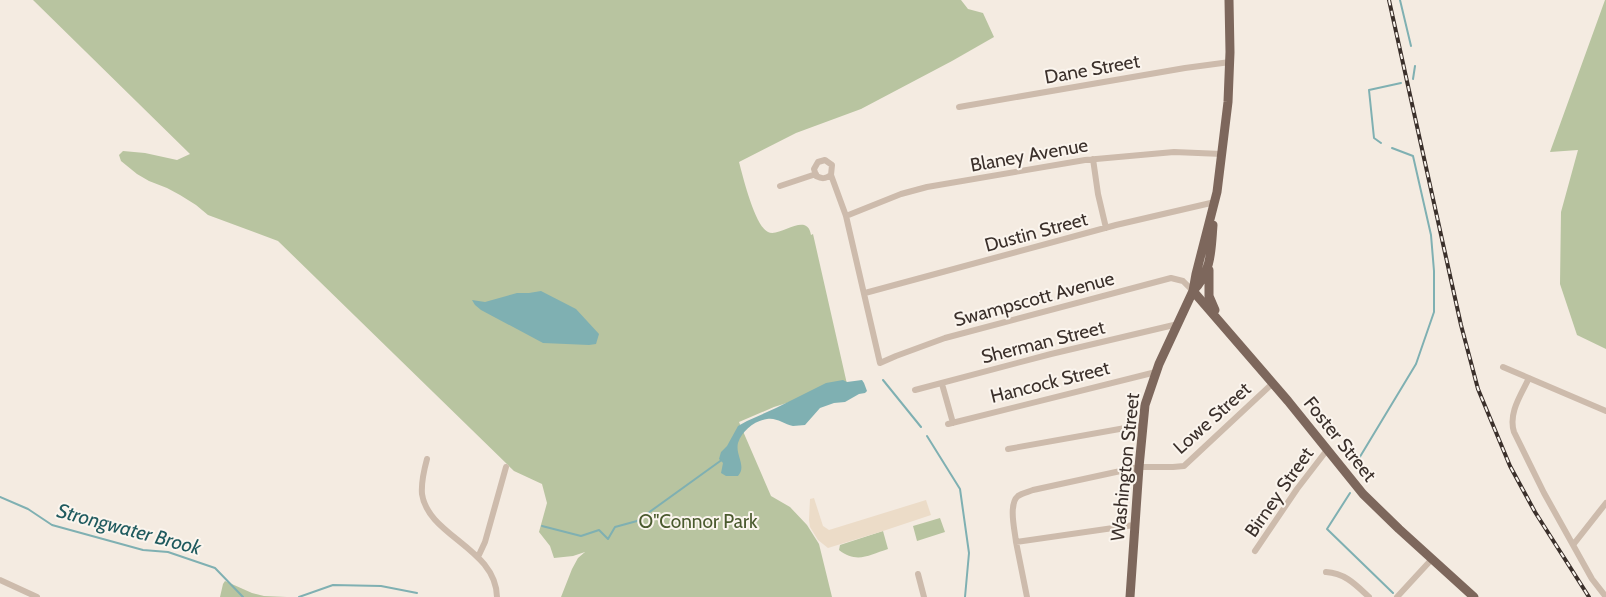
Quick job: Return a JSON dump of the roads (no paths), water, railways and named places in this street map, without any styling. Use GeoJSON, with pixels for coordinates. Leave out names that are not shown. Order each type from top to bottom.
{"type":"FeatureCollection","features":[{"type":"Feature","properties":{"kind":"main road","name":"Washington Street"},"geometry":{"type":"LineString","coordinates":[[1193,290],[1202,281],[1210,258],[1228,102],[1230,62],[1229,0]]}},
{"type":"Feature","properties":{"kind":"main road","name":"Washington Street"},"geometry":{"type":"LineString","coordinates":[[1130,597],[1138,466],[1146,400],[1156,372],[1193,290],[1215,202]]}},
{"type":"Feature","properties":{"kind":"main road"},"geometry":{"type":"LineString","coordinates":[[1210,258],[1209,296],[1221,322]]}},
{"type":"Feature","properties":{"kind":"main road","name":"Foster Street"},"geometry":{"type":"LineString","coordinates":[[1193,290],[1363,494],[1474,597]]}},
{"type":"Feature","properties":{"kind":"street","name":"Dane Street"},"geometry":{"type":"LineString","coordinates":[[959,106],[1230,62]]}},
{"type":"Feature","properties":{"kind":"street","name":"Blaney Avenue"},"geometry":{"type":"LineString","coordinates":[[846,216],[901,194],[927,187],[1093,159],[1174,152],[1222,154]]}},
{"type":"Feature","properties":{"kind":"street"},"geometry":{"type":"LineString","coordinates":[[1093,159],[1098,194],[1106,228]]}},
{"type":"Feature","properties":{"kind":"street"},"geometry":{"type":"LineString","coordinates":[[831,175],[822,179],[816,174],[814,169],[818,162],[825,160],[832,165],[831,175],[846,216],[865,293]]}},
{"type":"Feature","properties":{"kind":"street"},"geometry":{"type":"LineString","coordinates":[[780,186],[816,174]]}},
{"type":"Feature","properties":{"kind":"street","name":"Dustin Street"},"geometry":{"type":"LineString","coordinates":[[865,293],[1106,228],[1215,202]]}},
{"type":"Feature","properties":{"kind":"street","name":"Swampscott Avenue"},"geometry":{"type":"LineString","coordinates":[[865,293],[880,363],[945,338],[1171,278],[1183,281],[1193,290]]}},
{"type":"Feature","properties":{"kind":"street","name":"Sherman Street"},"geometry":{"type":"LineString","coordinates":[[915,390],[1051,354],[1178,324]]}},
{"type":"Feature","properties":{"kind":"street"},"geometry":{"type":"LineString","coordinates":[[1504,367],[1606,411]]}},
{"type":"Feature","properties":{"kind":"street","name":"Hancock Street"},"geometry":{"type":"LineString","coordinates":[[942,384],[950,424],[1156,372]]}},
{"type":"Feature","properties":{"kind":"street"},"geometry":{"type":"LineString","coordinates":[[1529,378],[1515,408],[1512,426],[1540,485],[1592,579],[1606,597]]}},
{"type":"Feature","properties":{"kind":"street","name":"Lowe Street"},"geometry":{"type":"LineString","coordinates":[[1016,542],[1013,506],[1015,499],[1019,495],[1033,490],[1138,466],[1184,466],[1272,384]]}},
{"type":"Feature","properties":{"kind":"street"},"geometry":{"type":"LineString","coordinates":[[1008,449],[1142,425]]}},
{"type":"Feature","properties":{"kind":"street","name":"Birney Street"},"geometry":{"type":"LineString","coordinates":[[1256,551],[1297,489],[1326,450]]}},
{"type":"Feature","properties":{"kind":"street"},"geometry":{"type":"LineString","coordinates":[[427,459],[422,485],[426,507],[439,523],[478,557],[487,568],[494,580],[497,597]]}},
{"type":"Feature","properties":{"kind":"street"},"geometry":{"type":"LineString","coordinates":[[478,557],[485,542],[506,467]]}},
{"type":"Feature","properties":{"kind":"street"},"geometry":{"type":"LineString","coordinates":[[1573,545],[1606,503]]}},
{"type":"Feature","properties":{"kind":"street"},"geometry":{"type":"LineString","coordinates":[[1027,597],[1016,542],[1134,524]]}},
{"type":"Feature","properties":{"kind":"street"},"geometry":{"type":"LineString","coordinates":[[1396,597],[1432,559]]}},
{"type":"Feature","properties":{"kind":"street"},"geometry":{"type":"LineString","coordinates":[[1326,572],[1334,572],[1345,576],[1369,597]]}},
{"type":"Feature","properties":{"kind":"street"},"geometry":{"type":"LineString","coordinates":[[918,574],[924,597]]}},
{"type":"Feature","properties":{"kind":"street"},"geometry":{"type":"LineString","coordinates":[[0,580],[37,597]]}},
{"type":"Feature","properties":{"kind":"water"},"geometry":{"type":"Polygon","coordinates":[[[541,291],[576,309],[599,334],[596,344],[543,343],[481,310],[472,300],[485,302],[517,293],[541,291]]]}},
{"type":"Feature","properties":{"kind":"water"},"geometry":{"type":"Polygon","coordinates":[[[843,380],[847,382],[862,380],[867,391],[845,402],[834,403],[820,408],[805,425],[793,426],[770,419],[753,424],[742,434],[738,443],[741,468],[738,476],[726,476],[721,473],[723,463],[719,459],[721,452],[727,446],[738,426],[826,383],[843,380]]]}},
{"type":"Feature","properties":{"kind":"waterway"},"geometry":{"type":"LineString","coordinates":[[1400,0],[1411,46]]}},
{"type":"Feature","properties":{"kind":"waterway"},"geometry":{"type":"LineString","coordinates":[[1413,79],[1415,66]]}},
{"type":"Feature","properties":{"kind":"waterway"},"geometry":{"type":"LineString","coordinates":[[1381,143],[1374,138],[1369,90],[1401,83]]}},
{"type":"Feature","properties":{"kind":"waterway"},"geometry":{"type":"LineString","coordinates":[[1355,465],[1416,364],[1434,312],[1434,271],[1431,235],[1413,156],[1392,148]]}},
{"type":"Feature","properties":{"kind":"waterway","name":"Strongwater Brook"},"geometry":{"type":"LineString","coordinates":[[883,380],[921,427]]}},
{"type":"Feature","properties":{"kind":"waterway","name":"Strongwater Brook"},"geometry":{"type":"LineString","coordinates":[[927,436],[960,489],[969,553],[965,597]]}},
{"type":"Feature","properties":{"kind":"waterway","name":"Strongwater Brook"},"geometry":{"type":"LineString","coordinates":[[542,526],[581,536],[599,530],[608,539],[615,527],[637,521],[723,459]]}},
{"type":"Feature","properties":{"kind":"waterway"},"geometry":{"type":"LineString","coordinates":[[1350,493],[1327,529],[1393,593]]}},
{"type":"Feature","properties":{"kind":"waterway","name":"Strongwater Brook"},"geometry":{"type":"LineString","coordinates":[[0,497],[28,509],[52,525],[143,550],[168,552],[215,568],[243,597]]}},
{"type":"Feature","properties":{"kind":"waterway","name":"Strongwater Brook"},"geometry":{"type":"LineString","coordinates":[[299,597],[333,585],[381,586],[417,593]]}},
{"type":"Feature","properties":{"kind":"railway"},"geometry":{"type":"LineString","coordinates":[[1389,0],[1461,325],[1478,389],[1510,466],[1535,512],[1589,597]]}},
{"type":"Feature","properties":{"kind":"park label","name":"O\"Connor Park"},"geometry":{"type":"Point","coordinates":[698,521]}}]}
